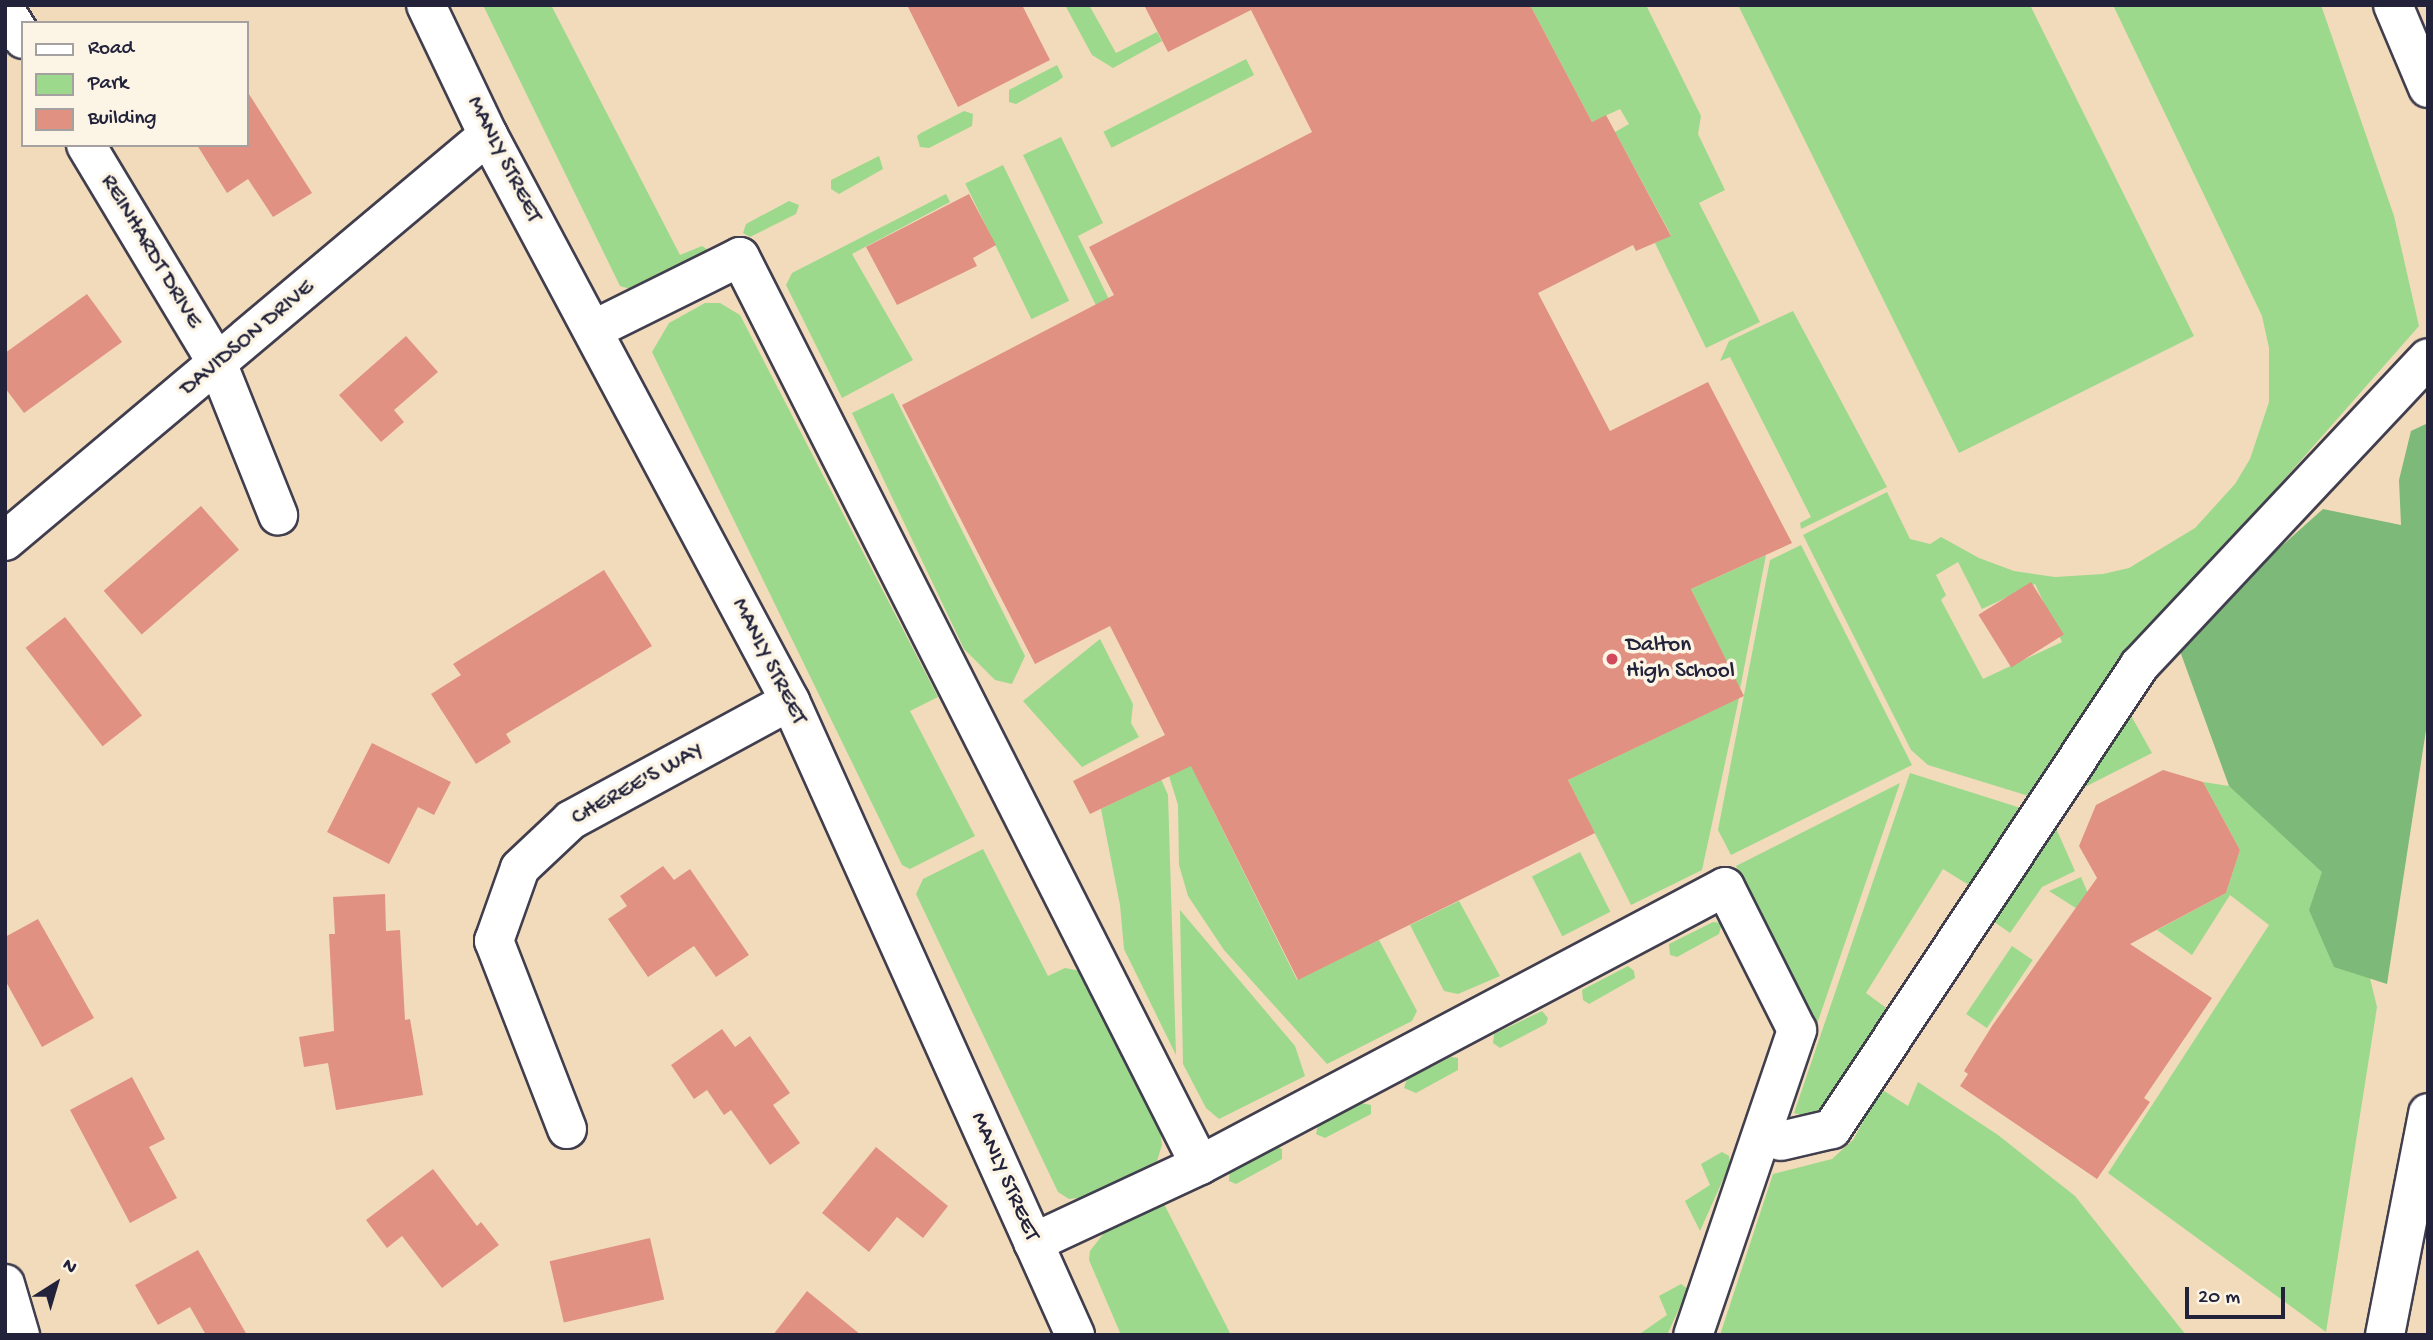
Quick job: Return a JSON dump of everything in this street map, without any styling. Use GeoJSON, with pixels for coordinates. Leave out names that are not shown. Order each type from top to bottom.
{"type":"FeatureCollection","features":[{"type":"Feature","properties":{"kind":"street","name":"MANLY STREET"},"geometry":{"type":"LineString","coordinates":[[426,5],[488,135],[790,701],[1033,1243],[1066,1331]]}},
{"type":"Feature","properties":{"kind":"street"},"geometry":{"type":"LineString","coordinates":[[2393,5],[2428,88]]}},
{"type":"Feature","properties":{"kind":"street"},"geometry":{"type":"LineString","coordinates":[[5,10],[21,36]]}},
{"type":"Feature","properties":{"kind":"street","name":"DAVIDSON DRIVE"},"geometry":{"type":"LineString","coordinates":[[5,541],[218,365],[488,135]]}},
{"type":"Feature","properties":{"kind":"street","name":"REINHARDT DRIVE"},"geometry":{"type":"LineString","coordinates":[[87,147],[218,365],[278,515]]}},
{"type":"Feature","properties":{"kind":"street"},"geometry":{"type":"LineString","coordinates":[[593,330],[740,257],[1200,1165]]}},
{"type":"Feature","properties":{"kind":"street"},"geometry":{"type":"LineString","coordinates":[[1781,1142],[1832,1129],[2139,666],[2428,358]]}},
{"type":"Feature","properties":{"kind":"street","name":"CHEREE'S WAY"},"geometry":{"type":"LineString","coordinates":[[567,1129],[494,941],[520,868],[571,820],[790,701]]}},
{"type":"Feature","properties":{"kind":"street"},"geometry":{"type":"LineString","coordinates":[[1033,1243],[1200,1165],[1725,887],[1797,1030],[1693,1335]]}},
{"type":"Feature","properties":{"kind":"street"},"geometry":{"type":"LineString","coordinates":[[2385,1335],[2428,1113]]}},
{"type":"Feature","properties":{"kind":"street"},"geometry":{"type":"LineString","coordinates":[[5,1284],[20,1335]]}},
{"type":"Feature","properties":{"kind":"green space"},"geometry":{"type":"Polygon","coordinates":[[[483,5],[551,5],[680,255],[702,246],[710,251],[634,290],[620,286],[483,5]]]}},
{"type":"Feature","properties":{"kind":"green space"},"geometry":{"type":"Polygon","coordinates":[[[1065,5],[1089,5],[1116,53],[1157,32],[1162,41],[1113,68],[1092,55],[1065,5]]]}},
{"type":"Feature","properties":{"kind":"green space"},"geometry":{"type":"Polygon","coordinates":[[[1530,5],[1646,5],[1701,116],[1698,134],[1725,190],[1699,203],[1760,322],[1706,348],[1655,243],[1671,235],[1615,132],[1629,124],[1620,109],[1592,122],[1530,5]]]}},
{"type":"Feature","properties":{"kind":"green space"},"geometry":{"type":"Polygon","coordinates":[[[1738,5],[2030,5],[2194,336],[1959,453],[1738,5]]]}},
{"type":"Feature","properties":{"kind":"green space"},"geometry":{"type":"Polygon","coordinates":[[[2113,5],[2321,5],[2394,216],[2419,326],[2121,665],[2032,797],[1928,765],[1911,750],[1803,535],[1887,492],[1910,539],[1930,544],[1941,537],[1979,558],[2014,571],[2055,577],[2103,574],[2129,568],[2195,528],[2235,484],[2250,459],[2269,402],[2269,348],[2262,316],[2113,5]],[[1958,562],[1936,575],[1946,595],[1941,600],[1983,679],[2062,642],[2035,584],[1982,609],[1958,562]]]}},
{"type":"Feature","properties":{"kind":"green space"},"geometry":{"type":"Polygon","coordinates":[[[1246,59],[1254,75],[1112,148],[1103,132],[1246,59]]]}},
{"type":"Feature","properties":{"kind":"green space"},"geometry":{"type":"Polygon","coordinates":[[[1057,65],[1063,77],[1058,81],[1016,104],[1009,102],[1009,90],[1057,65]]]}},
{"type":"Feature","properties":{"kind":"green space"},"geometry":{"type":"Polygon","coordinates":[[[964,111],[973,114],[972,126],[929,148],[920,147],[917,136],[964,111]]]}},
{"type":"Feature","properties":{"kind":"green space"},"geometry":{"type":"Polygon","coordinates":[[[1061,137],[1103,223],[1078,236],[1120,322],[1107,328],[1023,155],[1061,137]]]}},
{"type":"Feature","properties":{"kind":"green space"},"geometry":{"type":"Polygon","coordinates":[[[879,156],[883,169],[839,194],[831,189],[831,180],[879,156]]]}},
{"type":"Feature","properties":{"kind":"green space"},"geometry":{"type":"Polygon","coordinates":[[[1003,165],[1069,301],[1031,319],[965,183],[1003,165]]]}},
{"type":"Feature","properties":{"kind":"green space"},"geometry":{"type":"Polygon","coordinates":[[[946,194],[950,202],[852,254],[913,360],[842,398],[786,285],[792,273],[946,194]]]}},
{"type":"Feature","properties":{"kind":"green space"},"geometry":{"type":"Polygon","coordinates":[[[789,201],[799,205],[796,214],[750,237],[743,233],[746,224],[789,201]]]}},
{"type":"Feature","properties":{"kind":"green space"},"geometry":{"type":"Polygon","coordinates":[[[705,303],[720,303],[740,315],[938,697],[910,711],[975,836],[910,869],[902,865],[652,352],[669,323],[705,303]]]}},
{"type":"Feature","properties":{"kind":"green space"},"geometry":{"type":"Polygon","coordinates":[[[1793,311],[1887,487],[1801,529],[1800,523],[1811,517],[1730,357],[1720,361],[1729,341],[1793,311]]]}},
{"type":"Feature","properties":{"kind":"green space"},"geometry":{"type":"Polygon","coordinates":[[[893,393],[1025,656],[1012,684],[995,680],[964,649],[852,413],[893,393]]]}},
{"type":"Feature","properties":{"kind":"green space"},"geometry":{"type":"Polygon","coordinates":[[[2428,423],[2428,717],[2387,984],[2334,967],[2309,910],[2322,872],[2229,786],[2176,640],[2323,509],[2401,525],[2399,480],[2411,431],[2428,423]]]}},
{"type":"Feature","properties":{"kind":"green space"},"geometry":{"type":"Polygon","coordinates":[[[1801,545],[1912,765],[1731,855],[1718,830],[1770,560],[1801,545]]]}},
{"type":"Feature","properties":{"kind":"green space"},"geometry":{"type":"Polygon","coordinates":[[[1766,555],[1740,689],[1691,589],[1766,555]]]}},
{"type":"Feature","properties":{"kind":"green space"},"geometry":{"type":"Polygon","coordinates":[[[1100,639],[1133,704],[1131,723],[1139,737],[1082,767],[1023,701],[1100,639]]]}},
{"type":"Feature","properties":{"kind":"green space"},"geometry":{"type":"Polygon","coordinates":[[[1739,698],[1702,870],[1631,905],[1568,780],[1739,698]]]}},
{"type":"Feature","properties":{"kind":"green space"},"geometry":{"type":"Polygon","coordinates":[[[2124,703],[2152,753],[2063,798],[2124,703]]]}},
{"type":"Feature","properties":{"kind":"green space"},"geometry":{"type":"Polygon","coordinates":[[[1222,749],[1200,784],[1297,980],[1379,940],[1417,1011],[1412,1021],[1327,1064],[1224,950],[1188,896],[1179,865],[1178,805],[1169,776],[1222,749]]]}},
{"type":"Feature","properties":{"kind":"green space"},"geometry":{"type":"Polygon","coordinates":[[[1910,773],[2024,809],[1972,887],[1943,869],[1866,993],[1893,1013],[1823,1108],[1804,1116],[1794,1113],[1910,773]]]}},
{"type":"Feature","properties":{"kind":"green space"},"geometry":{"type":"Polygon","coordinates":[[[1161,779],[1168,795],[1176,1055],[1124,949],[1120,905],[1101,809],[1161,779]]]}},
{"type":"Feature","properties":{"kind":"green space"},"geometry":{"type":"Polygon","coordinates":[[[2203,782],[2229,786],[2342,863],[2377,1007],[2326,1332],[2108,1173],[2269,925],[2230,895],[2192,955],[2157,930],[2226,893],[2240,850],[2203,782]]]}},
{"type":"Feature","properties":{"kind":"green space"},"geometry":{"type":"Polygon","coordinates":[[[1900,783],[1817,1024],[1736,866],[1900,783]]]}},
{"type":"Feature","properties":{"kind":"green space"},"geometry":{"type":"Polygon","coordinates":[[[2051,817],[2075,871],[2042,887],[2010,933],[1990,919],[2051,817]]]}},
{"type":"Feature","properties":{"kind":"green space"},"geometry":{"type":"Polygon","coordinates":[[[983,849],[1048,976],[1065,968],[1080,971],[1160,1130],[1162,1145],[1157,1161],[1094,1196],[1069,1199],[1058,1192],[916,894],[923,879],[983,849]]]}},
{"type":"Feature","properties":{"kind":"green space"},"geometry":{"type":"Polygon","coordinates":[[[1580,852],[1610,912],[1562,936],[1532,877],[1580,852]]]}},
{"type":"Feature","properties":{"kind":"green space"},"geometry":{"type":"Polygon","coordinates":[[[2081,877],[2101,924],[2049,891],[2081,877]]]}},
{"type":"Feature","properties":{"kind":"green space"},"geometry":{"type":"Polygon","coordinates":[[[1459,901],[1500,976],[1458,994],[1444,991],[1410,925],[1459,901]]]}},
{"type":"Feature","properties":{"kind":"green space"},"geometry":{"type":"Polygon","coordinates":[[[1180,910],[1295,1046],[1305,1076],[1219,1119],[1206,1108],[1183,1064],[1180,910]]]}},
{"type":"Feature","properties":{"kind":"green space"},"geometry":{"type":"Polygon","coordinates":[[[1713,922],[1722,923],[1719,934],[1677,957],[1670,955],[1669,944],[1713,922]]]}},
{"type":"Feature","properties":{"kind":"green space"},"geometry":{"type":"Polygon","coordinates":[[[2012,946],[2033,960],[1987,1028],[1966,1014],[2012,946]]]}},
{"type":"Feature","properties":{"kind":"green space"},"geometry":{"type":"Polygon","coordinates":[[[1628,966],[1634,971],[1635,978],[1589,1004],[1583,1000],[1582,990],[1628,966]]]}},
{"type":"Feature","properties":{"kind":"green space"},"geometry":{"type":"Polygon","coordinates":[[[1542,1011],[1548,1018],[1546,1024],[1500,1048],[1493,1043],[1494,1034],[1542,1011]]]}},
{"type":"Feature","properties":{"kind":"green space"},"geometry":{"type":"Polygon","coordinates":[[[1451,1057],[1458,1058],[1458,1070],[1416,1093],[1404,1088],[1407,1079],[1451,1057]]]}},
{"type":"Feature","properties":{"kind":"green space"},"geometry":{"type":"Polygon","coordinates":[[[1918,1082],[1998,1135],[2075,1196],[2186,1335],[1720,1335],[1773,1174],[1832,1159],[1853,1140],[1881,1089],[1908,1106],[1918,1082]]]}},
{"type":"Feature","properties":{"kind":"green space"},"geometry":{"type":"Polygon","coordinates":[[[1361,1103],[1371,1105],[1371,1114],[1325,1138],[1316,1134],[1318,1125],[1361,1103]]]}},
{"type":"Feature","properties":{"kind":"green space"},"geometry":{"type":"Polygon","coordinates":[[[1274,1146],[1282,1149],[1282,1159],[1236,1184],[1229,1181],[1230,1169],[1274,1146]]]}},
{"type":"Feature","properties":{"kind":"green space"},"geometry":{"type":"Polygon","coordinates":[[[1722,1152],[1729,1156],[1730,1164],[1700,1231],[1685,1201],[1710,1185],[1701,1164],[1722,1152]]]}},
{"type":"Feature","properties":{"kind":"green space"},"geometry":{"type":"Polygon","coordinates":[[[1164,1204],[1231,1335],[1121,1335],[1089,1260],[1090,1251],[1104,1233],[1164,1204]]]}},
{"type":"Feature","properties":{"kind":"green space"},"geometry":{"type":"Polygon","coordinates":[[[1681,1284],[1688,1289],[1667,1335],[1638,1335],[1667,1315],[1659,1296],[1681,1284]]]}},
{"type":"Feature","properties":{"kind":"building"},"geometry":{"type":"Polygon","coordinates":[[[907,5],[1022,5],[1050,60],[958,107],[907,5]]]}},
{"type":"Feature","properties":{"kind":"building"},"geometry":{"type":"Polygon","coordinates":[[[1144,5],[1530,5],[1592,122],[1606,115],[1671,236],[1636,251],[1633,245],[1538,293],[1610,431],[1708,382],[1792,543],[1691,589],[1744,696],[1568,780],[1595,833],[1298,980],[1191,766],[1090,814],[1073,781],[1165,735],[1110,626],[1035,664],[902,405],[1114,295],[1089,247],[1312,132],[1251,10],[1168,52],[1144,5]]]}},
{"type":"Feature","properties":{"kind":"building"},"geometry":{"type":"Polygon","coordinates":[[[248,93],[312,193],[273,217],[248,179],[227,193],[198,147],[248,147],[248,93]]]}},
{"type":"Feature","properties":{"kind":"building"},"geometry":{"type":"Polygon","coordinates":[[[969,194],[996,245],[973,258],[977,266],[897,305],[866,247],[969,194]]]}},
{"type":"Feature","properties":{"kind":"building"},"geometry":{"type":"Polygon","coordinates":[[[87,294],[122,342],[24,413],[5,388],[5,353],[87,294]]]}},
{"type":"Feature","properties":{"kind":"building"},"geometry":{"type":"Polygon","coordinates":[[[406,336],[438,372],[394,410],[404,422],[381,442],[339,395],[406,336]]]}},
{"type":"Feature","properties":{"kind":"building"},"geometry":{"type":"Polygon","coordinates":[[[201,506],[239,550],[142,634],[104,591],[201,506]]]}},
{"type":"Feature","properties":{"kind":"building"},"geometry":{"type":"Polygon","coordinates":[[[604,570],[652,646],[506,734],[511,742],[476,764],[431,694],[461,675],[453,664],[604,570]]]}},
{"type":"Feature","properties":{"kind":"building"},"geometry":{"type":"Polygon","coordinates":[[[2031,582],[2064,635],[2011,667],[1978,615],[2031,582]]]}},
{"type":"Feature","properties":{"kind":"building"},"geometry":{"type":"Polygon","coordinates":[[[65,617],[142,716],[103,746],[26,648],[65,617]]]}},
{"type":"Feature","properties":{"kind":"building"},"geometry":{"type":"Polygon","coordinates":[[[372,743],[451,782],[434,815],[418,807],[389,864],[327,832],[372,743]]]}},
{"type":"Feature","properties":{"kind":"building"},"geometry":{"type":"Polygon","coordinates":[[[2163,770],[2203,782],[2240,850],[2226,893],[2130,944],[2212,998],[2144,1098],[2150,1102],[2097,1179],[1960,1086],[1968,1074],[1964,1071],[1992,1026],[2097,878],[2079,846],[2096,805],[2163,770]]]}},
{"type":"Feature","properties":{"kind":"building"},"geometry":{"type":"Polygon","coordinates":[[[663,866],[674,880],[690,869],[749,955],[716,977],[694,946],[648,977],[608,919],[627,906],[620,896],[663,866]]]}},
{"type":"Feature","properties":{"kind":"building"},"geometry":{"type":"Polygon","coordinates":[[[385,894],[386,931],[400,930],[405,1020],[410,1019],[423,1095],[336,1110],[328,1063],[304,1067],[299,1037],[334,1031],[329,934],[335,934],[333,897],[385,894]]]}},
{"type":"Feature","properties":{"kind":"building"},"geometry":{"type":"Polygon","coordinates":[[[38,919],[94,1018],[42,1047],[5,980],[5,937],[38,919]]]}},
{"type":"Feature","properties":{"kind":"building"},"geometry":{"type":"Polygon","coordinates":[[[722,1029],[735,1047],[750,1036],[790,1093],[773,1105],[800,1143],[770,1165],[731,1110],[724,1115],[707,1090],[694,1099],[671,1065],[722,1029]]]}},
{"type":"Feature","properties":{"kind":"building"},"geometry":{"type":"Polygon","coordinates":[[[132,1077],[165,1139],[149,1147],[177,1198],[130,1223],[70,1110],[132,1077]]]}},
{"type":"Feature","properties":{"kind":"building"},"geometry":{"type":"Polygon","coordinates":[[[876,1147],[948,1206],[923,1238],[897,1217],[869,1252],[822,1213],[876,1147]]]}},
{"type":"Feature","properties":{"kind":"building"},"geometry":{"type":"Polygon","coordinates":[[[433,1169],[477,1226],[481,1222],[499,1245],[442,1288],[402,1236],[387,1248],[366,1220],[433,1169]]]}},
{"type":"Feature","properties":{"kind":"building"},"geometry":{"type":"Polygon","coordinates":[[[650,1238],[664,1299],[564,1323],[550,1261],[650,1238]]]}},
{"type":"Feature","properties":{"kind":"building"},"geometry":{"type":"Polygon","coordinates":[[[198,1250],[247,1335],[206,1335],[190,1307],[158,1325],[135,1285],[198,1250]]]}},
{"type":"Feature","properties":{"kind":"building"},"geometry":{"type":"Polygon","coordinates":[[[807,1291],[861,1335],[773,1335],[807,1291]]]}},
{"type":"Feature","properties":{"kind":"place","name":"Dalton High School"},"geometry":{"type":"Point","coordinates":[1612,659]}}]}
